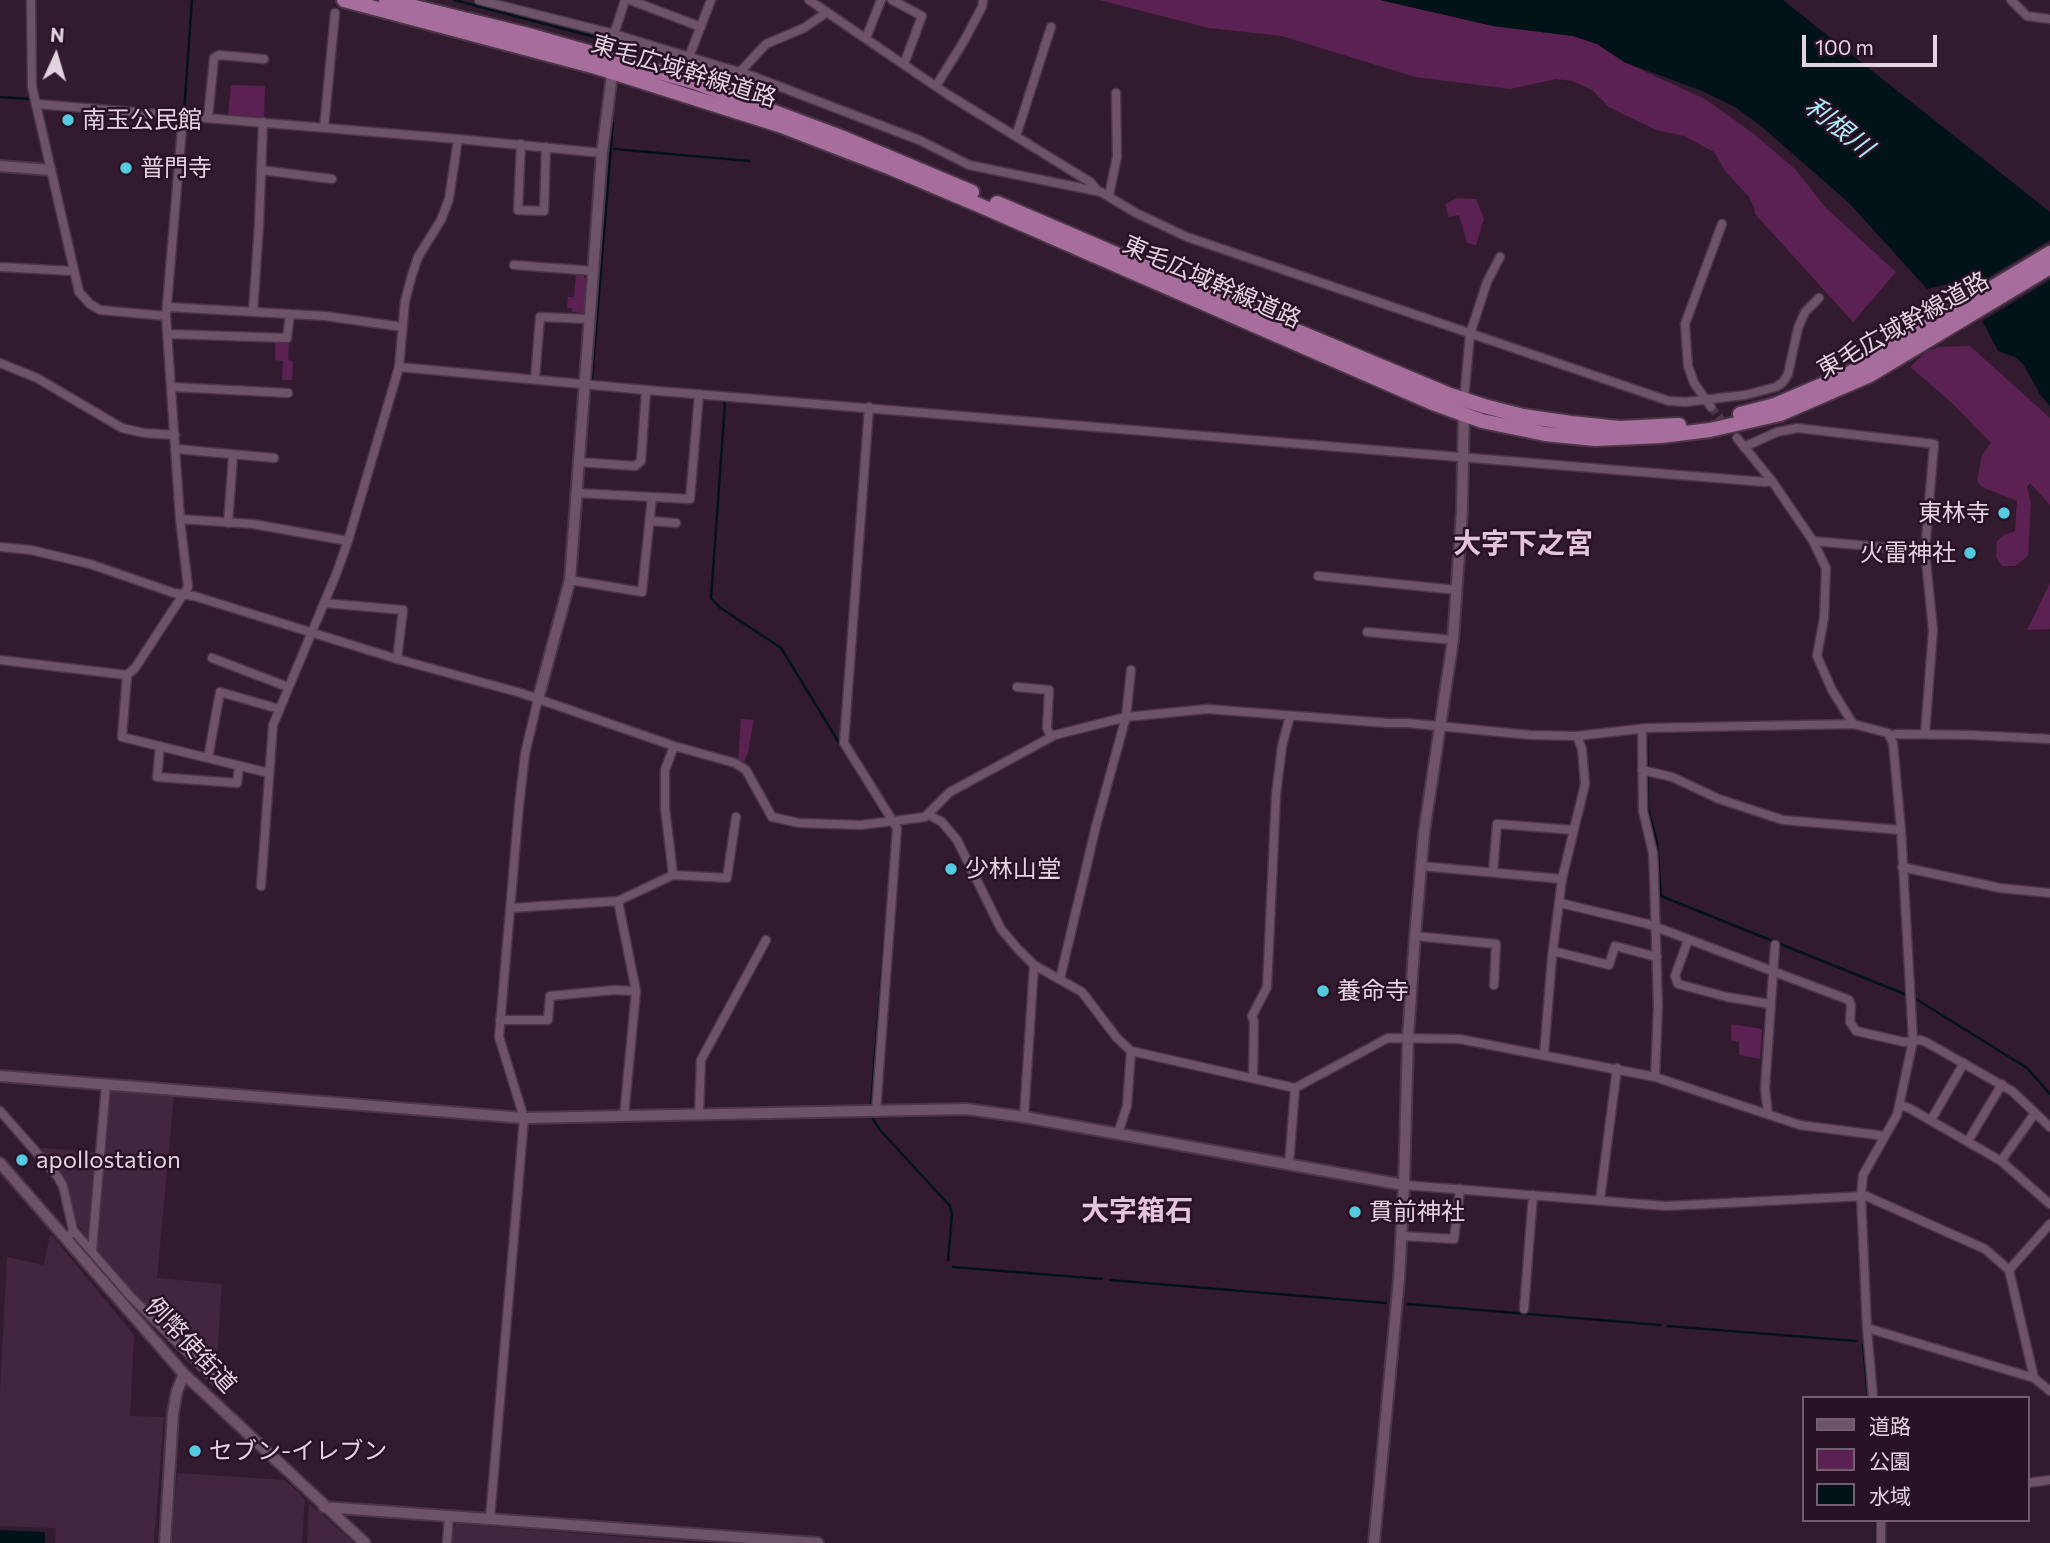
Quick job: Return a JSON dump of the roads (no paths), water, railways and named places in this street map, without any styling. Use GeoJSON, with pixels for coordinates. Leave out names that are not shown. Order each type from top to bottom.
{"type":"FeatureCollection","features":[{"type":"Feature","properties":{"kind":"highway","name":"東毛広域幹線道路"},"geometry":{"type":"LineString","coordinates":[[344,0],[745,99],[1464,400],[1523,416],[1620,428],[1679,425],[1775,405],[1889,358],[2050,267]]}},
{"type":"Feature","properties":{"kind":"highway","name":"東毛広域幹線道路"},"geometry":{"type":"LineString","coordinates":[[386,0],[486,23],[779,125],[878,163],[1388,385],[1464,415],[1518,429],[1595,439],[1661,436],[1710,430],[1780,414],[1853,384],[2050,253]]}},
{"type":"Feature","properties":{"kind":"street"},"geometry":{"type":"LineString","coordinates":[[31,0],[30,73],[72,271],[79,292],[93,307],[107,311],[253,312],[325,316],[403,327]]}},
{"type":"Feature","properties":{"kind":"street"},"geometry":{"type":"LineString","coordinates":[[479,0],[614,34],[740,72],[919,140],[968,165],[1098,191],[1147,219],[1187,237],[1662,400],[1708,404],[1755,393],[1783,382],[1788,374],[1801,320],[1819,298]]}},
{"type":"Feature","properties":{"kind":"street"},"geometry":{"type":"LineString","coordinates":[[614,34],[628,0],[701,27]]}},
{"type":"Feature","properties":{"kind":"street"},"geometry":{"type":"LineString","coordinates":[[689,57],[711,0]]}},
{"type":"Feature","properties":{"kind":"street"},"geometry":{"type":"LineString","coordinates":[[809,0],[936,86],[1090,181],[1098,191]]}},
{"type":"Feature","properties":{"kind":"street"},"geometry":{"type":"LineString","coordinates":[[866,38],[881,0]]}},
{"type":"Feature","properties":{"kind":"street"},"geometry":{"type":"LineString","coordinates":[[892,0],[922,16],[904,64]]}},
{"type":"Feature","properties":{"kind":"street"},"geometry":{"type":"LineString","coordinates":[[936,86],[970,30],[983,0]]}},
{"type":"Feature","properties":{"kind":"street"},"geometry":{"type":"LineString","coordinates":[[2011,0],[2027,16],[2050,19]]}},
{"type":"Feature","properties":{"kind":"street"},"geometry":{"type":"LineString","coordinates":[[740,72],[766,44],[804,28],[827,12]]}},
{"type":"Feature","properties":{"kind":"street"},"geometry":{"type":"LineString","coordinates":[[324,128],[335,13]]}},
{"type":"Feature","properties":{"kind":"street"},"geometry":{"type":"LineString","coordinates":[[1016,136],[1051,27]]}},
{"type":"Feature","properties":{"kind":"street"},"geometry":{"type":"LineString","coordinates":[[208,118],[214,58],[219,55],[264,59]]}},
{"type":"Feature","properties":{"kind":"street"},"geometry":{"type":"LineString","coordinates":[[490,1518],[524,1118],[499,1037],[500,1020],[525,754],[569,580],[602,153],[613,65]]}},
{"type":"Feature","properties":{"kind":"street"},"geometry":{"type":"LineString","coordinates":[[1108,195],[1117,157],[1116,93]]}},
{"type":"Feature","properties":{"kind":"street"},"geometry":{"type":"LineString","coordinates":[[37,104],[602,153]]}},
{"type":"Feature","properties":{"kind":"street"},"geometry":{"type":"LineString","coordinates":[[183,116],[167,312],[180,519],[188,587],[135,668],[127,675],[122,737],[269,773]]}},
{"type":"Feature","properties":{"kind":"street"},"geometry":{"type":"LineString","coordinates":[[253,312],[263,122]]}},
{"type":"Feature","properties":{"kind":"street"},"geometry":{"type":"LineString","coordinates":[[261,886],[273,725],[348,541],[399,367],[405,301],[418,257],[441,220],[449,199],[458,139]]}},
{"type":"Feature","properties":{"kind":"street"},"geometry":{"type":"LineString","coordinates":[[521,145],[518,210],[544,211],[546,147]]}},
{"type":"Feature","properties":{"kind":"street"},"geometry":{"type":"LineString","coordinates":[[0,166],[50,170]]}},
{"type":"Feature","properties":{"kind":"street"},"geometry":{"type":"LineString","coordinates":[[261,170],[332,179]]}},
{"type":"Feature","properties":{"kind":"street"},"geometry":{"type":"LineString","coordinates":[[1708,404],[1694,383],[1688,366],[1685,324],[1722,224]]}},
{"type":"Feature","properties":{"kind":"street"},"geometry":{"type":"LineString","coordinates":[[1374,1543],[1402,1236],[1408,1037],[1421,866],[1453,640],[1457,590],[1464,400],[1471,334],[1487,282],[1500,257]]}},
{"type":"Feature","properties":{"kind":"street"},"geometry":{"type":"LineString","coordinates":[[514,265],[594,271]]}},
{"type":"Feature","properties":{"kind":"street"},"geometry":{"type":"LineString","coordinates":[[0,267],[72,271]]}},
{"type":"Feature","properties":{"kind":"street"},"geometry":{"type":"LineString","coordinates":[[168,334],[288,338],[290,314]]}},
{"type":"Feature","properties":{"kind":"street"},"geometry":{"type":"LineString","coordinates":[[535,379],[540,317],[590,319]]}},
{"type":"Feature","properties":{"kind":"street"},"geometry":{"type":"LineString","coordinates":[[0,363],[37,378],[122,428],[175,435]]}},
{"type":"Feature","properties":{"kind":"street"},"geometry":{"type":"LineString","coordinates":[[399,367],[646,390],[1772,481]]}},
{"type":"Feature","properties":{"kind":"street"},"geometry":{"type":"LineString","coordinates":[[172,387],[288,393]]}},
{"type":"Feature","properties":{"kind":"street"},"geometry":{"type":"LineString","coordinates":[[579,462],[635,467],[641,461],[646,390]]}},
{"type":"Feature","properties":{"kind":"street"},"geometry":{"type":"LineString","coordinates":[[577,494],[690,499],[698,394]]}},
{"type":"Feature","properties":{"kind":"street"},"geometry":{"type":"LineString","coordinates":[[869,407],[844,743],[897,828],[876,1112]]}},
{"type":"Feature","properties":{"kind":"street"},"geometry":{"type":"LineString","coordinates":[[1744,447],[1777,432],[1797,428],[1934,444],[1926,551],[1933,621],[1926,734]]}},
{"type":"Feature","properties":{"kind":"street"},"geometry":{"type":"LineString","coordinates":[[1737,438],[1772,481],[1813,541],[1826,568],[1824,618],[1816,656],[1832,690],[1853,724]]}},
{"type":"Feature","properties":{"kind":"street"},"geometry":{"type":"LineString","coordinates":[[176,449],[274,458]]}},
{"type":"Feature","properties":{"kind":"street"},"geometry":{"type":"LineString","coordinates":[[228,523],[233,456]]}},
{"type":"Feature","properties":{"kind":"street"},"geometry":{"type":"LineString","coordinates":[[569,580],[642,592],[652,497]]}},
{"type":"Feature","properties":{"kind":"street"},"geometry":{"type":"LineString","coordinates":[[180,519],[253,524],[348,541]]}},
{"type":"Feature","properties":{"kind":"street"},"geometry":{"type":"LineString","coordinates":[[650,521],[676,523]]}},
{"type":"Feature","properties":{"kind":"street"},"geometry":{"type":"LineString","coordinates":[[1813,541],[1926,551]]}},
{"type":"Feature","properties":{"kind":"street"},"geometry":{"type":"LineString","coordinates":[[0,547],[31,550],[90,564],[183,595],[194,596],[397,659],[538,699],[674,746],[740,765],[746,770],[772,817],[799,823],[861,825],[929,815],[950,792],[1051,737],[1126,717],[1208,709],[1530,735],[1577,736],[1642,729],[1853,724],[1882,730],[1891,736],[1926,734],[2050,739]]}},
{"type":"Feature","properties":{"kind":"street"},"geometry":{"type":"LineString","coordinates":[[1318,576],[1457,590]]}},
{"type":"Feature","properties":{"kind":"street"},"geometry":{"type":"LineString","coordinates":[[324,603],[403,610],[397,659]]}},
{"type":"Feature","properties":{"kind":"street"},"geometry":{"type":"LineString","coordinates":[[1367,632],[1453,640]]}},
{"type":"Feature","properties":{"kind":"street"},"geometry":{"type":"LineString","coordinates":[[212,657],[288,687]]}},
{"type":"Feature","properties":{"kind":"street"},"geometry":{"type":"LineString","coordinates":[[0,660],[127,675]]}},
{"type":"Feature","properties":{"kind":"street"},"geometry":{"type":"LineString","coordinates":[[1060,979],[1064,973],[1096,826],[1126,717],[1132,670]]}},
{"type":"Feature","properties":{"kind":"street"},"geometry":{"type":"LineString","coordinates":[[1017,687],[1049,690],[1047,728],[1051,737]]}},
{"type":"Feature","properties":{"kind":"street"},"geometry":{"type":"LineString","coordinates":[[208,758],[220,692],[279,709]]}},
{"type":"Feature","properties":{"kind":"street"},"geometry":{"type":"LineString","coordinates":[[1253,1078],[1252,1016],[1267,987],[1276,795],[1282,746],[1290,716]]}},
{"type":"Feature","properties":{"kind":"street"},"geometry":{"type":"LineString","coordinates":[[1642,729],[1644,821],[1653,853],[1656,928],[1658,1007],[1655,1077]]}},
{"type":"Feature","properties":{"kind":"street"},"geometry":{"type":"LineString","coordinates":[[1544,1054],[1562,879],[1585,784],[1582,749],[1577,736]]}},
{"type":"Feature","properties":{"kind":"street"},"geometry":{"type":"LineString","coordinates":[[1873,1396],[1861,1196],[1865,1170],[1898,1115],[1913,1041],[1901,830],[1891,736]]}},
{"type":"Feature","properties":{"kind":"street"},"geometry":{"type":"LineString","coordinates":[[160,746],[157,777],[237,783],[239,766]]}},
{"type":"Feature","properties":{"kind":"street"},"geometry":{"type":"LineString","coordinates":[[673,875],[665,808],[665,770],[674,746]]}},
{"type":"Feature","properties":{"kind":"street"},"geometry":{"type":"LineString","coordinates":[[1642,770],[1672,777],[1719,799],[1783,820],[1901,830]]}},
{"type":"Feature","properties":{"kind":"street"},"geometry":{"type":"LineString","coordinates":[[929,815],[942,822],[957,839],[1001,929],[1034,965],[1083,992],[1117,1038],[1131,1051],[1295,1088],[1388,1038],[1459,1039],[1655,1077],[1816,1128],[1885,1136]]}},
{"type":"Feature","properties":{"kind":"street"},"geometry":{"type":"LineString","coordinates":[[511,908],[618,901],[673,875],[727,878],[736,817]]}},
{"type":"Feature","properties":{"kind":"street"},"geometry":{"type":"LineString","coordinates":[[1493,872],[1497,824],[1573,830]]}},
{"type":"Feature","properties":{"kind":"street"},"geometry":{"type":"LineString","coordinates":[[1421,866],[1562,879]]}},
{"type":"Feature","properties":{"kind":"street"},"geometry":{"type":"LineString","coordinates":[[1902,866],[2000,888],[2050,892]]}},
{"type":"Feature","properties":{"kind":"street"},"geometry":{"type":"LineString","coordinates":[[618,901],[636,991],[625,1116]]}},
{"type":"Feature","properties":{"kind":"street"},"geometry":{"type":"LineString","coordinates":[[1560,903],[1656,928],[1849,1000],[1850,1022],[1856,1031],[1903,1042],[1926,1042],[2002,1084],[2050,1127]]}},
{"type":"Feature","properties":{"kind":"street"},"geometry":{"type":"LineString","coordinates":[[1415,936],[1496,944],[1494,985]]}},
{"type":"Feature","properties":{"kind":"street"},"geometry":{"type":"LineString","coordinates":[[698,1114],[701,1060],[766,940]]}},
{"type":"Feature","properties":{"kind":"street"},"geometry":{"type":"LineString","coordinates":[[1688,940],[1675,976],[1678,984],[1727,997],[1770,1004]]}},
{"type":"Feature","properties":{"kind":"street"},"geometry":{"type":"LineString","coordinates":[[1768,1114],[1765,1089],[1775,945]]}},
{"type":"Feature","properties":{"kind":"street"},"geometry":{"type":"LineString","coordinates":[[1553,951],[1609,965],[1615,947],[1657,957]]}},
{"type":"Feature","properties":{"kind":"street"},"geometry":{"type":"LineString","coordinates":[[1024,1117],[1034,965]]}},
{"type":"Feature","properties":{"kind":"street"},"geometry":{"type":"LineString","coordinates":[[500,1020],[548,1020],[550,996],[614,990],[636,991]]}},
{"type":"Feature","properties":{"kind":"street"},"geometry":{"type":"LineString","coordinates":[[1118,1133],[1127,1106],[1131,1051]]}},
{"type":"Feature","properties":{"kind":"street"},"geometry":{"type":"LineString","coordinates":[[1931,1120],[1964,1063]]}},
{"type":"Feature","properties":{"kind":"street"},"geometry":{"type":"LineString","coordinates":[[1600,1200],[1617,1068]]}},
{"type":"Feature","properties":{"kind":"street"},"geometry":{"type":"LineString","coordinates":[[0,1076],[524,1118],[966,1109],[1118,1133],[1404,1185],[1679,1206],[1869,1197],[1985,1250],[2009,1270],[2034,1378]]}},
{"type":"Feature","properties":{"kind":"street"},"geometry":{"type":"LineString","coordinates":[[92,1251],[106,1084]]}},
{"type":"Feature","properties":{"kind":"street"},"geometry":{"type":"LineString","coordinates":[[1968,1141],[2002,1084]]}},
{"type":"Feature","properties":{"kind":"street"},"geometry":{"type":"LineString","coordinates":[[1289,1165],[1295,1088]]}},
{"type":"Feature","properties":{"kind":"street"},"geometry":{"type":"LineString","coordinates":[[1900,1105],[2001,1161],[2050,1204]]}},
{"type":"Feature","properties":{"kind":"street"},"geometry":{"type":"LineString","coordinates":[[0,1111],[58,1177],[63,1186],[70,1235],[92,1251],[131,1297],[219,1384]]}},
{"type":"Feature","properties":{"kind":"street"},"geometry":{"type":"LineString","coordinates":[[2001,1161],[2035,1113]]}},
{"type":"Feature","properties":{"kind":"street","name":"例幣使街道"},"geometry":{"type":"LineString","coordinates":[[0,1163],[70,1235],[184,1374],[365,1543]]}},
{"type":"Feature","properties":{"kind":"street"},"geometry":{"type":"LineString","coordinates":[[1402,1236],[1454,1239],[1460,1189]]}},
{"type":"Feature","properties":{"kind":"street"},"geometry":{"type":"LineString","coordinates":[[1524,1309],[1533,1195]]}},
{"type":"Feature","properties":{"kind":"street"},"geometry":{"type":"LineString","coordinates":[[2009,1270],[2050,1224]]}},
{"type":"Feature","properties":{"kind":"street"},"geometry":{"type":"LineString","coordinates":[[1867,1328],[2034,1378],[2050,1391]]}},
{"type":"Feature","properties":{"kind":"street"},"geometry":{"type":"LineString","coordinates":[[165,1543],[173,1413],[177,1391],[184,1374]]}},
{"type":"Feature","properties":{"kind":"street"},"geometry":{"type":"LineString","coordinates":[[2029,1483],[2050,1480]]}},
{"type":"Feature","properties":{"kind":"street"},"geometry":{"type":"LineString","coordinates":[[324,1507],[818,1543]]}},
{"type":"Feature","properties":{"kind":"street"},"geometry":{"type":"LineString","coordinates":[[447,1543],[449,1515]]}},
{"type":"Feature","properties":{"kind":"street"},"geometry":{"type":"LineString","coordinates":[[1881,1522],[1881,1543]]}},
{"type":"Feature","properties":{"kind":"water","name":"利根川"},"geometry":{"type":"Polygon","coordinates":[[[1380,0],[1783,0],[2050,212],[2050,406],[2041,396],[2023,364],[2015,357],[1998,351],[1973,303],[1949,284],[1927,289],[1849,203],[1735,107],[1702,91],[1624,62],[1597,44],[1573,36],[1493,26],[1380,0]]]}},
{"type":"Feature","properties":{"kind":"water"},"geometry":{"type":"Polygon","coordinates":[[[0,1530],[45,1532],[45,1543],[0,1543],[0,1530]]]}},
{"type":"Feature","properties":{"kind":"waterway"},"geometry":{"type":"LineString","coordinates":[[184,112],[192,0]]}},
{"type":"Feature","properties":{"kind":"waterway"},"geometry":{"type":"LineString","coordinates":[[454,0],[602,39]]}},
{"type":"Feature","properties":{"kind":"waterway"},"geometry":{"type":"LineString","coordinates":[[615,98],[616,91]]}},
{"type":"Feature","properties":{"kind":"waterway"},"geometry":{"type":"LineString","coordinates":[[0,97],[29,99]]}},
{"type":"Feature","properties":{"kind":"waterway"},"geometry":{"type":"LineString","coordinates":[[592,379],[613,123]]}},
{"type":"Feature","properties":{"kind":"waterway"},"geometry":{"type":"LineString","coordinates":[[614,149],[749,161]]}},
{"type":"Feature","properties":{"kind":"waterway"},"geometry":{"type":"LineString","coordinates":[[718,400],[725,404],[711,598],[719,607],[781,648],[884,816]]}},
{"type":"Feature","properties":{"kind":"waterway"},"geometry":{"type":"LineString","coordinates":[[1647,738],[1648,808],[1657,842],[1661,896],[1907,995]]}},
{"type":"Feature","properties":{"kind":"waterway"},"geometry":{"type":"LineString","coordinates":[[871,1104],[886,922]]}},
{"type":"Feature","properties":{"kind":"waterway"},"geometry":{"type":"LineString","coordinates":[[1916,999],[2027,1068],[2050,1094]]}},
{"type":"Feature","properties":{"kind":"waterway"},"geometry":{"type":"LineString","coordinates":[[873,1119],[950,1206],[952,1214],[948,1260]]}},
{"type":"Feature","properties":{"kind":"waterway"},"geometry":{"type":"LineString","coordinates":[[953,1267],[1102,1279]]}},
{"type":"Feature","properties":{"kind":"waterway"},"geometry":{"type":"LineString","coordinates":[[1110,1280],[1386,1303]]}},
{"type":"Feature","properties":{"kind":"waterway"},"geometry":{"type":"LineString","coordinates":[[1408,1304],[1660,1325]]}},
{"type":"Feature","properties":{"kind":"waterway"},"geometry":{"type":"LineString","coordinates":[[1668,1326],[1856,1341]]}},
{"type":"Feature","properties":{"kind":"waterway"},"geometry":{"type":"LineString","coordinates":[[1863,1345],[1868,1396]]}},
{"type":"Feature","properties":{"kind":"waterway"},"geometry":{"type":"LineString","coordinates":[[1876,1522],[1876,1543]]}},
{"type":"Feature","properties":{"kind":"tunnel"},"geometry":{"type":"LineString","coordinates":[[1711,407],[1737,438]]}},
{"type":"Feature","properties":{"kind":"place","name":"南玉公民館"},"geometry":{"type":"Point","coordinates":[68,120]}},
{"type":"Feature","properties":{"kind":"place","name":"普門寺"},"geometry":{"type":"Point","coordinates":[126,168]}},
{"type":"Feature","properties":{"kind":"place","name":"東林寺"},"geometry":{"type":"Point","coordinates":[2004,513]}},
{"type":"Feature","properties":{"kind":"place","name":"火雷神社"},"geometry":{"type":"Point","coordinates":[1970,553]}},
{"type":"Feature","properties":{"kind":"place","name":"少林山堂"},"geometry":{"type":"Point","coordinates":[951,869]}},
{"type":"Feature","properties":{"kind":"place","name":"養命寺"},"geometry":{"type":"Point","coordinates":[1323,991]}},
{"type":"Feature","properties":{"kind":"place","name":"apollostation"},"geometry":{"type":"Point","coordinates":[22,1160]}},
{"type":"Feature","properties":{"kind":"place","name":"貫前神社"},"geometry":{"type":"Point","coordinates":[1355,1212]}},
{"type":"Feature","properties":{"kind":"place","name":"セブン-イレブン"},"geometry":{"type":"Point","coordinates":[195,1451]}},
{"type":"Feature","properties":{"kind":"district","name":"大字下之宮"},"geometry":{"type":"Point","coordinates":[1523,544]}},
{"type":"Feature","properties":{"kind":"district","name":"大字箱石"},"geometry":{"type":"Point","coordinates":[1137,1211]}}]}
